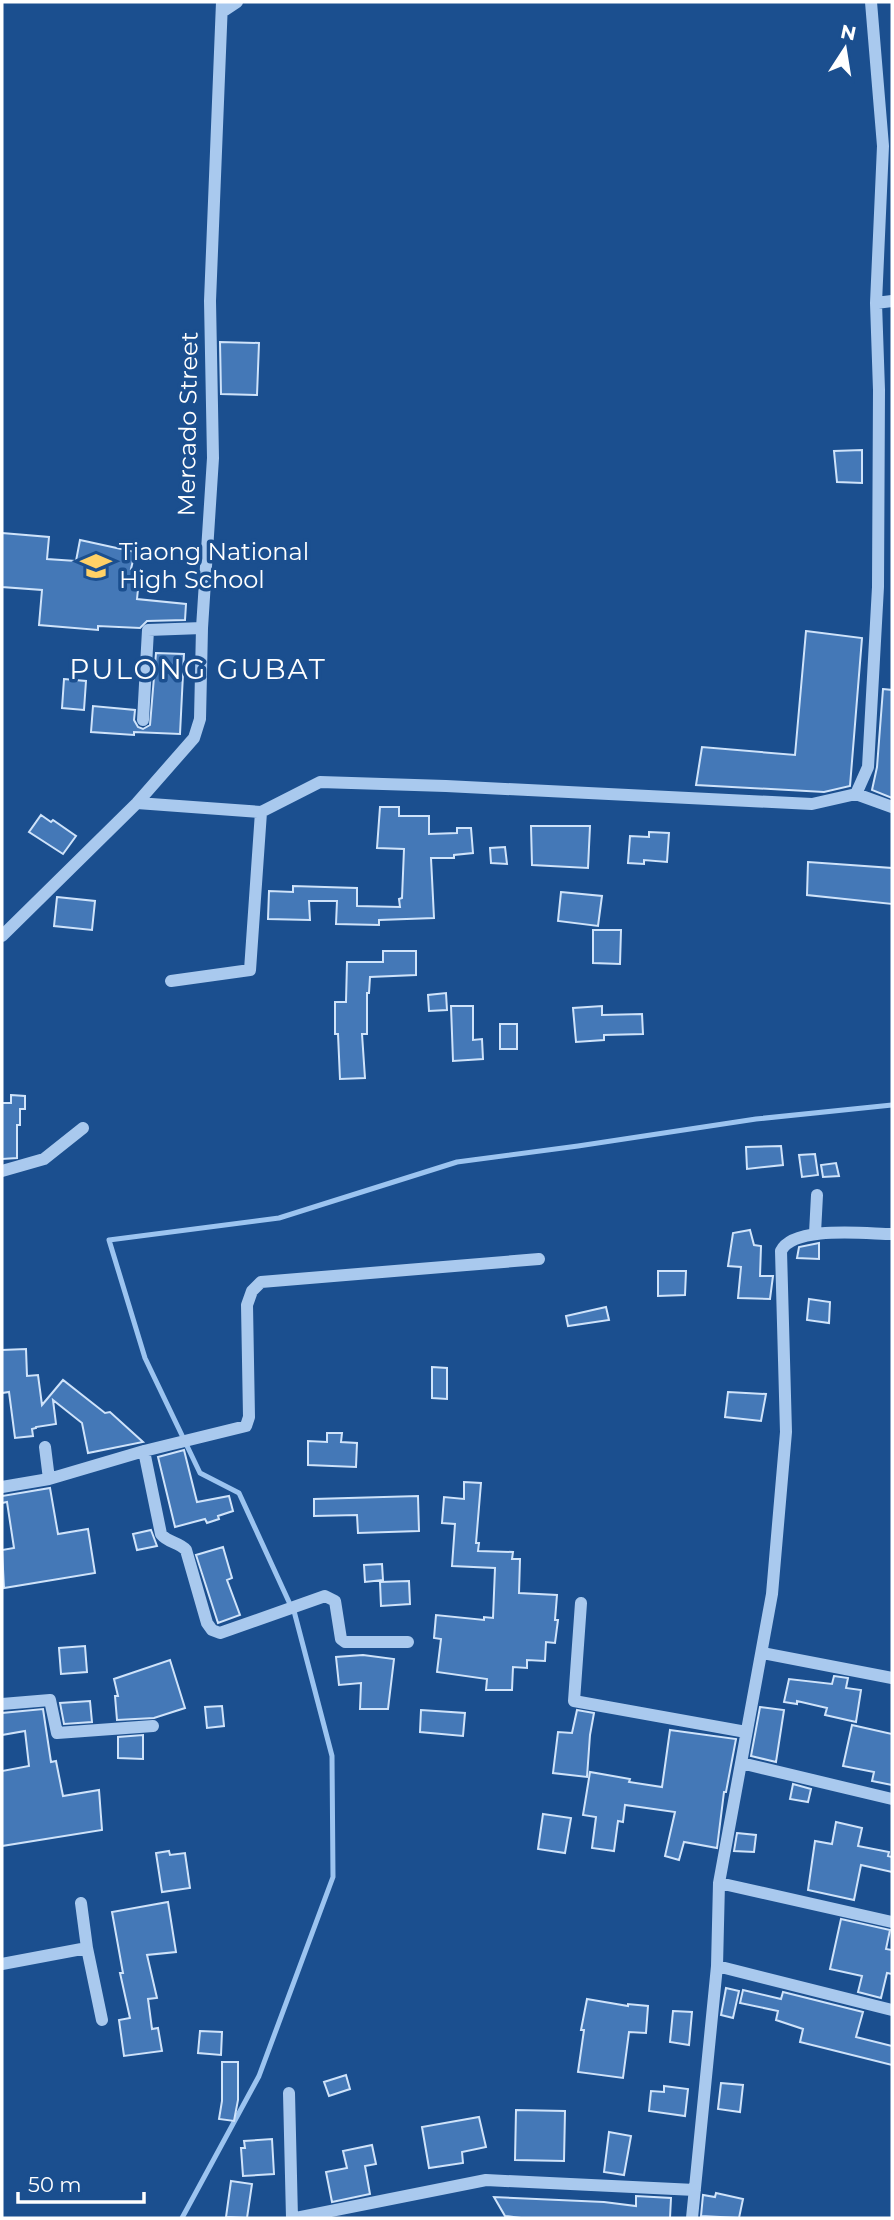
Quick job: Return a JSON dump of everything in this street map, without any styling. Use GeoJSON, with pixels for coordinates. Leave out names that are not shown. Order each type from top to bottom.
{"type":"FeatureCollection","features":[{"type":"Feature","properties":{"kind":"street"},"geometry":{"type":"LineString","coordinates":[[222,7],[237,2]]}},
{"type":"Feature","properties":{"kind":"street"},"geometry":{"type":"LineString","coordinates":[[856,794],[868,767],[878,587],[879,390],[876,303],[883,146],[871,2]]}},
{"type":"Feature","properties":{"kind":"street","name":"Mercado Street"},"geometry":{"type":"LineString","coordinates":[[2,936],[137,803],[194,738],[200,719],[202,628],[213,458],[210,301],[222,7]]}},
{"type":"Feature","properties":{"kind":"street"},"geometry":{"type":"LineString","coordinates":[[876,303],[892,301]]}},
{"type":"Feature","properties":{"kind":"street"},"geometry":{"type":"LineString","coordinates":[[143,720],[148,630],[202,628]]}},
{"type":"Feature","properties":{"kind":"street"},"geometry":{"type":"LineString","coordinates":[[137,803],[261,812],[320,782],[812,804],[856,794],[892,807]]}},
{"type":"Feature","properties":{"kind":"street"},"geometry":{"type":"LineString","coordinates":[[171,981],[250,970],[261,812]]}},
{"type":"Feature","properties":{"kind":"street"},"geometry":{"type":"LineString","coordinates":[[2,1171],[44,1159],[83,1128]]}},
{"type":"Feature","properties":{"kind":"street"},"geometry":{"type":"LineString","coordinates":[[816,1233],[817,1195]]}},
{"type":"Feature","properties":{"kind":"street"},"geometry":{"type":"LineString","coordinates":[[691,2218],[717,1966],[719,1882],[772,1594],[786,1432],[781,1251],[789,1241],[816,1233],[892,1234]]}},
{"type":"Feature","properties":{"kind":"street"},"geometry":{"type":"LineString","coordinates":[[2,1487],[49,1479],[144,1451],[246,1426],[249,1417],[247,1305],[252,1291],[261,1282],[539,1259]]}},
{"type":"Feature","properties":{"kind":"street"},"geometry":{"type":"LineString","coordinates":[[45,1447],[49,1479]]}},
{"type":"Feature","properties":{"kind":"street"},"geometry":{"type":"LineString","coordinates":[[144,1451],[161,1534],[166,1540],[182,1545],[186,1550],[206,1623],[212,1630],[220,1633],[325,1596],[335,1601],[341,1639],[345,1642],[408,1642]]}},
{"type":"Feature","properties":{"kind":"street"},"geometry":{"type":"LineString","coordinates":[[581,1603],[574,1702],[746,1732]]}},
{"type":"Feature","properties":{"kind":"street"},"geometry":{"type":"LineString","coordinates":[[762,1653],[892,1678]]}},
{"type":"Feature","properties":{"kind":"street"},"geometry":{"type":"LineString","coordinates":[[2,1704],[50,1700],[57,1733],[153,1726]]}},
{"type":"Feature","properties":{"kind":"street"},"geometry":{"type":"LineString","coordinates":[[741,1763],[892,1799]]}},
{"type":"Feature","properties":{"kind":"street"},"geometry":{"type":"LineString","coordinates":[[719,1882],[892,1922]]}},
{"type":"Feature","properties":{"kind":"street"},"geometry":{"type":"LineString","coordinates":[[81,1903],[102,2020]]}},
{"type":"Feature","properties":{"kind":"street"},"geometry":{"type":"LineString","coordinates":[[2,1964],[87,1948]]}},
{"type":"Feature","properties":{"kind":"street"},"geometry":{"type":"LineString","coordinates":[[717,1966],[892,2010]]}},
{"type":"Feature","properties":{"kind":"street"},"geometry":{"type":"LineString","coordinates":[[289,2093],[294,2218],[486,2180],[695,2190]]}},
{"type":"Feature","properties":{"kind":"building"},"geometry":{"type":"Polygon","coordinates":[[[220,342],[259,343],[257,395],[221,394],[220,342]]]}},
{"type":"Feature","properties":{"kind":"building"},"geometry":{"type":"Polygon","coordinates":[[[862,450],[862,483],[837,482],[834,451],[862,450]]]}},
{"type":"Feature","properties":{"kind":"building"},"geometry":{"type":"Polygon","coordinates":[[[2,533],[49,537],[47,559],[76,561],[80,540],[135,552],[131,569],[140,570],[137,599],[186,604],[185,620],[147,621],[140,628],[98,626],[98,630],[39,625],[42,590],[2,587],[2,533]]]}},
{"type":"Feature","properties":{"kind":"building"},"geometry":{"type":"Polygon","coordinates":[[[806,631],[862,638],[850,786],[824,792],[696,785],[702,747],[795,755],[806,631]]]}},
{"type":"Feature","properties":{"kind":"building"},"geometry":{"type":"Polygon","coordinates":[[[156,653],[184,654],[180,734],[91,732],[93,706],[135,710],[134,720],[138,727],[143,729],[150,725],[156,653]]]}},
{"type":"Feature","properties":{"kind":"building"},"geometry":{"type":"Polygon","coordinates":[[[64,679],[86,681],[84,710],[62,708],[64,679]]]}},
{"type":"Feature","properties":{"kind":"building"},"geometry":{"type":"Polygon","coordinates":[[[883,689],[892,690],[892,798],[872,790],[877,767],[883,689]]]}},
{"type":"Feature","properties":{"kind":"building"},"geometry":{"type":"Polygon","coordinates":[[[380,807],[399,807],[399,816],[429,816],[429,834],[457,833],[457,828],[471,828],[473,853],[454,855],[454,858],[431,858],[434,918],[379,920],[379,925],[336,924],[337,901],[309,901],[310,920],[268,919],[269,891],[293,892],[293,886],[357,888],[357,906],[400,907],[404,849],[377,848],[380,807]]]}},
{"type":"Feature","properties":{"kind":"building"},"geometry":{"type":"Polygon","coordinates":[[[41,815],[76,836],[63,854],[29,832],[41,815]]]}},
{"type":"Feature","properties":{"kind":"building"},"geometry":{"type":"Polygon","coordinates":[[[531,826],[590,826],[588,868],[532,865],[531,826]]]}},
{"type":"Feature","properties":{"kind":"building"},"geometry":{"type":"Polygon","coordinates":[[[649,832],[669,833],[667,862],[644,860],[644,864],[628,863],[630,836],[649,837],[649,832]]]}},
{"type":"Feature","properties":{"kind":"building"},"geometry":{"type":"Polygon","coordinates":[[[505,847],[507,864],[491,863],[490,848],[505,847]]]}},
{"type":"Feature","properties":{"kind":"building"},"geometry":{"type":"Polygon","coordinates":[[[808,862],[892,868],[892,904],[807,895],[808,862]]]}},
{"type":"Feature","properties":{"kind":"building"},"geometry":{"type":"Polygon","coordinates":[[[561,892],[602,896],[598,926],[558,921],[561,892]]]}},
{"type":"Feature","properties":{"kind":"building"},"geometry":{"type":"Polygon","coordinates":[[[57,897],[95,901],[92,930],[54,926],[57,897]]]}},
{"type":"Feature","properties":{"kind":"building"},"geometry":{"type":"Polygon","coordinates":[[[593,930],[621,930],[620,964],[593,963],[593,930]]]}},
{"type":"Feature","properties":{"kind":"building"},"geometry":{"type":"Polygon","coordinates":[[[383,951],[416,951],[416,975],[370,977],[367,993],[367,1034],[362,1034],[365,1078],[340,1079],[335,1002],[346,1002],[347,962],[383,962],[383,951]]]}},
{"type":"Feature","properties":{"kind":"building"},"geometry":{"type":"Polygon","coordinates":[[[446,993],[447,1010],[429,1011],[428,995],[446,993]]]}},
{"type":"Feature","properties":{"kind":"building"},"geometry":{"type":"Polygon","coordinates":[[[451,1006],[473,1006],[473,1040],[482,1039],[483,1059],[453,1061],[451,1006]]]}},
{"type":"Feature","properties":{"kind":"building"},"geometry":{"type":"Polygon","coordinates":[[[602,1006],[602,1015],[642,1014],[643,1034],[604,1035],[604,1040],[576,1042],[573,1008],[602,1006]]]}},
{"type":"Feature","properties":{"kind":"building"},"geometry":{"type":"Polygon","coordinates":[[[500,1024],[517,1024],[517,1049],[500,1049],[500,1024]]]}},
{"type":"Feature","properties":{"kind":"building"},"geometry":{"type":"Polygon","coordinates":[[[11,1095],[25,1096],[25,1109],[20,1109],[20,1125],[17,1125],[17,1158],[2,1159],[2,1103],[11,1103],[11,1095]]]}},
{"type":"Feature","properties":{"kind":"building"},"geometry":{"type":"Polygon","coordinates":[[[781,1146],[783,1165],[747,1169],[746,1147],[781,1146]]]}},
{"type":"Feature","properties":{"kind":"building"},"geometry":{"type":"Polygon","coordinates":[[[815,1154],[818,1175],[802,1177],[799,1155],[815,1154]]]}},
{"type":"Feature","properties":{"kind":"building"},"geometry":{"type":"Polygon","coordinates":[[[836,1163],[839,1176],[823,1177],[821,1165],[836,1163]]]}},
{"type":"Feature","properties":{"kind":"building"},"geometry":{"type":"Polygon","coordinates":[[[750,1230],[754,1245],[761,1246],[760,1276],[773,1276],[770,1299],[738,1298],[741,1267],[728,1266],[733,1233],[750,1230]]]}},
{"type":"Feature","properties":{"kind":"building"},"geometry":{"type":"Polygon","coordinates":[[[819,1243],[819,1259],[797,1258],[799,1247],[819,1243]]]}},
{"type":"Feature","properties":{"kind":"building"},"geometry":{"type":"Polygon","coordinates":[[[658,1271],[686,1271],[685,1295],[658,1296],[658,1271]]]}},
{"type":"Feature","properties":{"kind":"building"},"geometry":{"type":"Polygon","coordinates":[[[809,1299],[830,1302],[829,1323],[807,1320],[809,1299]]]}},
{"type":"Feature","properties":{"kind":"building"},"geometry":{"type":"Polygon","coordinates":[[[606,1307],[609,1320],[568,1326],[566,1316],[606,1307]]]}},
{"type":"Feature","properties":{"kind":"building"},"geometry":{"type":"Polygon","coordinates":[[[26,1349],[27,1376],[38,1375],[42,1405],[63,1380],[105,1413],[110,1412],[143,1442],[88,1453],[82,1423],[53,1400],[56,1424],[32,1429],[33,1436],[15,1438],[9,1392],[2,1393],[2,1350],[26,1349]]]}},
{"type":"Feature","properties":{"kind":"building"},"geometry":{"type":"Polygon","coordinates":[[[432,1367],[447,1368],[447,1399],[432,1398],[432,1367]]]}},
{"type":"Feature","properties":{"kind":"building"},"geometry":{"type":"Polygon","coordinates":[[[728,1392],[766,1394],[761,1421],[725,1417],[728,1392]]]}},
{"type":"Feature","properties":{"kind":"building"},"geometry":{"type":"Polygon","coordinates":[[[327,1433],[342,1433],[341,1442],[357,1443],[356,1467],[308,1465],[308,1441],[327,1442],[327,1433]]]}},
{"type":"Feature","properties":{"kind":"building"},"geometry":{"type":"Polygon","coordinates":[[[184,1450],[197,1502],[229,1496],[233,1511],[207,1523],[205,1519],[175,1527],[158,1457],[184,1450]]]}},
{"type":"Feature","properties":{"kind":"building"},"geometry":{"type":"Polygon","coordinates":[[[464,1482],[481,1483],[476,1543],[479,1543],[478,1551],[513,1552],[512,1559],[520,1559],[519,1593],[557,1595],[555,1643],[546,1642],[545,1661],[527,1660],[527,1668],[513,1667],[512,1690],[486,1690],[487,1679],[437,1672],[441,1639],[434,1638],[436,1615],[484,1620],[484,1617],[493,1618],[495,1568],[452,1566],[455,1524],[442,1523],[444,1497],[464,1499],[464,1482]]]}},
{"type":"Feature","properties":{"kind":"building"},"geometry":{"type":"Polygon","coordinates":[[[50,1488],[58,1534],[88,1529],[95,1573],[4,1588],[2,1550],[14,1548],[7,1502],[2,1503],[2,1496],[50,1488]]]}},
{"type":"Feature","properties":{"kind":"building"},"geometry":{"type":"Polygon","coordinates":[[[418,1496],[419,1531],[358,1533],[357,1515],[314,1516],[314,1499],[418,1496]]]}},
{"type":"Feature","properties":{"kind":"building"},"geometry":{"type":"Polygon","coordinates":[[[151,1530],[157,1546],[137,1550],[133,1534],[151,1530]]]}},
{"type":"Feature","properties":{"kind":"building"},"geometry":{"type":"Polygon","coordinates":[[[223,1547],[232,1578],[227,1580],[240,1615],[218,1623],[196,1555],[223,1547]]]}},
{"type":"Feature","properties":{"kind":"building"},"geometry":{"type":"Polygon","coordinates":[[[382,1564],[383,1580],[365,1582],[364,1565],[382,1564]]]}},
{"type":"Feature","properties":{"kind":"building"},"geometry":{"type":"Polygon","coordinates":[[[409,1581],[410,1604],[381,1606],[380,1582],[409,1581]]]}},
{"type":"Feature","properties":{"kind":"building"},"geometry":{"type":"Polygon","coordinates":[[[85,1646],[87,1672],[61,1674],[59,1648],[85,1646]]]}},
{"type":"Feature","properties":{"kind":"building"},"geometry":{"type":"Polygon","coordinates":[[[363,1655],[394,1659],[388,1709],[360,1709],[361,1683],[339,1685],[336,1657],[363,1655]]]}},
{"type":"Feature","properties":{"kind":"building"},"geometry":{"type":"Polygon","coordinates":[[[170,1660],[185,1708],[154,1718],[117,1720],[115,1696],[118,1696],[114,1679],[170,1660]]]}},
{"type":"Feature","properties":{"kind":"building"},"geometry":{"type":"Polygon","coordinates":[[[834,1676],[848,1678],[846,1688],[861,1690],[856,1722],[825,1715],[827,1708],[797,1701],[797,1704],[784,1702],[789,1679],[832,1684],[834,1676]]]}},
{"type":"Feature","properties":{"kind":"building"},"geometry":{"type":"Polygon","coordinates":[[[90,1701],[92,1722],[64,1724],[60,1703],[90,1701]]]}},
{"type":"Feature","properties":{"kind":"building"},"geometry":{"type":"Polygon","coordinates":[[[222,1706],[224,1726],[207,1728],[205,1707],[222,1706]]]}},
{"type":"Feature","properties":{"kind":"building"},"geometry":{"type":"Polygon","coordinates":[[[760,1707],[784,1710],[776,1762],[751,1756],[760,1707]]]}},
{"type":"Feature","properties":{"kind":"building"},"geometry":{"type":"Polygon","coordinates":[[[43,1709],[51,1762],[56,1761],[63,1796],[99,1790],[102,1830],[2,1846],[2,1771],[29,1766],[25,1731],[2,1735],[2,1713],[43,1709]]]}},
{"type":"Feature","properties":{"kind":"building"},"geometry":{"type":"Polygon","coordinates":[[[421,1710],[465,1713],[463,1736],[420,1732],[421,1710]]]}},
{"type":"Feature","properties":{"kind":"building"},"geometry":{"type":"Polygon","coordinates":[[[577,1710],[594,1713],[587,1777],[553,1773],[558,1732],[572,1733],[577,1710]]]}},
{"type":"Feature","properties":{"kind":"building"},"geometry":{"type":"Polygon","coordinates":[[[852,1725],[892,1734],[892,1785],[872,1781],[874,1772],[843,1766],[852,1725]]]}},
{"type":"Feature","properties":{"kind":"building"},"geometry":{"type":"Polygon","coordinates":[[[670,1730],[736,1739],[724,1792],[717,1848],[684,1842],[679,1860],[665,1856],[675,1812],[625,1805],[623,1822],[618,1821],[614,1851],[592,1848],[596,1817],[583,1815],[590,1772],[662,1787],[670,1730]]]}},
{"type":"Feature","properties":{"kind":"building"},"geometry":{"type":"Polygon","coordinates":[[[143,1735],[143,1759],[118,1758],[118,1737],[143,1735]]]}},
{"type":"Feature","properties":{"kind":"building"},"geometry":{"type":"Polygon","coordinates":[[[793,1784],[811,1789],[808,1802],[790,1799],[793,1784]]]}},
{"type":"Feature","properties":{"kind":"building"},"geometry":{"type":"Polygon","coordinates":[[[543,1814],[571,1818],[565,1853],[538,1849],[543,1814]]]}},
{"type":"Feature","properties":{"kind":"building"},"geometry":{"type":"Polygon","coordinates":[[[836,1822],[862,1828],[858,1846],[889,1852],[888,1856],[892,1857],[892,1872],[861,1865],[854,1900],[808,1890],[815,1841],[832,1844],[836,1822]]]}},
{"type":"Feature","properties":{"kind":"building"},"geometry":{"type":"Polygon","coordinates":[[[737,1833],[756,1835],[754,1852],[734,1851],[737,1833]]]}},
{"type":"Feature","properties":{"kind":"building"},"geometry":{"type":"Polygon","coordinates":[[[169,1851],[170,1855],[185,1853],[190,1888],[162,1892],[156,1853],[169,1851]]]}},
{"type":"Feature","properties":{"kind":"building"},"geometry":{"type":"Polygon","coordinates":[[[168,1902],[176,1952],[147,1955],[157,1998],[148,1999],[152,2029],[158,2028],[162,2051],[124,2056],[119,2020],[130,2018],[120,1973],[123,1973],[112,1912],[168,1902]]]}},
{"type":"Feature","properties":{"kind":"building"},"geometry":{"type":"Polygon","coordinates":[[[841,1919],[890,1930],[886,1949],[892,1950],[892,1974],[887,1973],[881,1998],[858,1992],[862,1976],[830,1969],[841,1919]]]}},
{"type":"Feature","properties":{"kind":"building"},"geometry":{"type":"Polygon","coordinates":[[[726,1988],[739,1991],[733,2018],[721,2015],[726,1988]]]}},
{"type":"Feature","properties":{"kind":"building"},"geometry":{"type":"Polygon","coordinates":[[[743,1990],[781,1999],[783,1992],[863,2012],[856,2037],[892,2046],[892,2065],[800,2042],[803,2029],[776,2020],[778,2011],[740,2003],[743,1990]]]}},
{"type":"Feature","properties":{"kind":"building"},"geometry":{"type":"Polygon","coordinates":[[[587,1999],[628,2006],[648,2006],[646,2033],[629,2032],[623,2078],[578,2072],[584,2030],[581,2030],[587,1999]]]}},
{"type":"Feature","properties":{"kind":"building"},"geometry":{"type":"Polygon","coordinates":[[[673,2011],[692,2012],[689,2045],[670,2042],[673,2011]]]}},
{"type":"Feature","properties":{"kind":"building"},"geometry":{"type":"Polygon","coordinates":[[[200,2031],[222,2032],[221,2055],[198,2053],[200,2031]]]}},
{"type":"Feature","properties":{"kind":"building"},"geometry":{"type":"Polygon","coordinates":[[[222,2062],[238,2062],[238,2100],[234,2121],[219,2119],[222,2062]]]}},
{"type":"Feature","properties":{"kind":"building"},"geometry":{"type":"Polygon","coordinates":[[[346,2075],[350,2089],[329,2096],[324,2082],[346,2075]]]}},
{"type":"Feature","properties":{"kind":"building"},"geometry":{"type":"Polygon","coordinates":[[[721,2083],[743,2085],[740,2112],[718,2109],[721,2083]]]}},
{"type":"Feature","properties":{"kind":"building"},"geometry":{"type":"Polygon","coordinates":[[[664,2086],[688,2089],[685,2116],[649,2111],[651,2091],[664,2092],[664,2086]]]}},
{"type":"Feature","properties":{"kind":"building"},"geometry":{"type":"Polygon","coordinates":[[[516,2110],[565,2111],[564,2161],[515,2160],[516,2110]]]}},
{"type":"Feature","properties":{"kind":"building"},"geometry":{"type":"Polygon","coordinates":[[[479,2117],[486,2147],[462,2152],[463,2163],[429,2168],[422,2127],[479,2117]]]}},
{"type":"Feature","properties":{"kind":"building"},"geometry":{"type":"Polygon","coordinates":[[[609,2132],[631,2136],[624,2175],[604,2172],[609,2132]]]}},
{"type":"Feature","properties":{"kind":"building"},"geometry":{"type":"Polygon","coordinates":[[[272,2139],[274,2174],[243,2176],[241,2148],[245,2148],[244,2141],[272,2139]]]}},
{"type":"Feature","properties":{"kind":"building"},"geometry":{"type":"Polygon","coordinates":[[[372,2145],[376,2164],[365,2166],[370,2194],[332,2202],[326,2172],[347,2168],[343,2151],[372,2145]]]}},
{"type":"Feature","properties":{"kind":"building"},"geometry":{"type":"Polygon","coordinates":[[[231,2181],[252,2184],[247,2218],[226,2217],[231,2181]]]}},
{"type":"Feature","properties":{"kind":"building"},"geometry":{"type":"Polygon","coordinates":[[[716,2193],[743,2199],[739,2218],[701,2216],[703,2195],[715,2197],[716,2193]]]}},
{"type":"Feature","properties":{"kind":"building"},"geometry":{"type":"Polygon","coordinates":[[[636,2196],[671,2198],[670,2218],[521,2218],[505,2216],[494,2197],[636,2206],[636,2196]]]}},
{"type":"Feature","properties":{"kind":"waterway"},"geometry":{"type":"LineString","coordinates":[[289,1602],[239,1493],[200,1473],[145,1358],[109,1240],[279,1218],[457,1162],[756,1119],[892,1105]]}},
{"type":"Feature","properties":{"kind":"waterway"},"geometry":{"type":"LineString","coordinates":[[182,2218],[259,2076],[333,1877],[332,1756],[294,1611]]}},
{"type":"Feature","properties":{"kind":"place","name":"Tiaong National High School"},"geometry":{"type":"Point","coordinates":[96,566]}},
{"type":"Feature","properties":{"kind":"district","name":"PULONG GUBAT"},"geometry":{"type":"Point","coordinates":[198,669]}}]}
